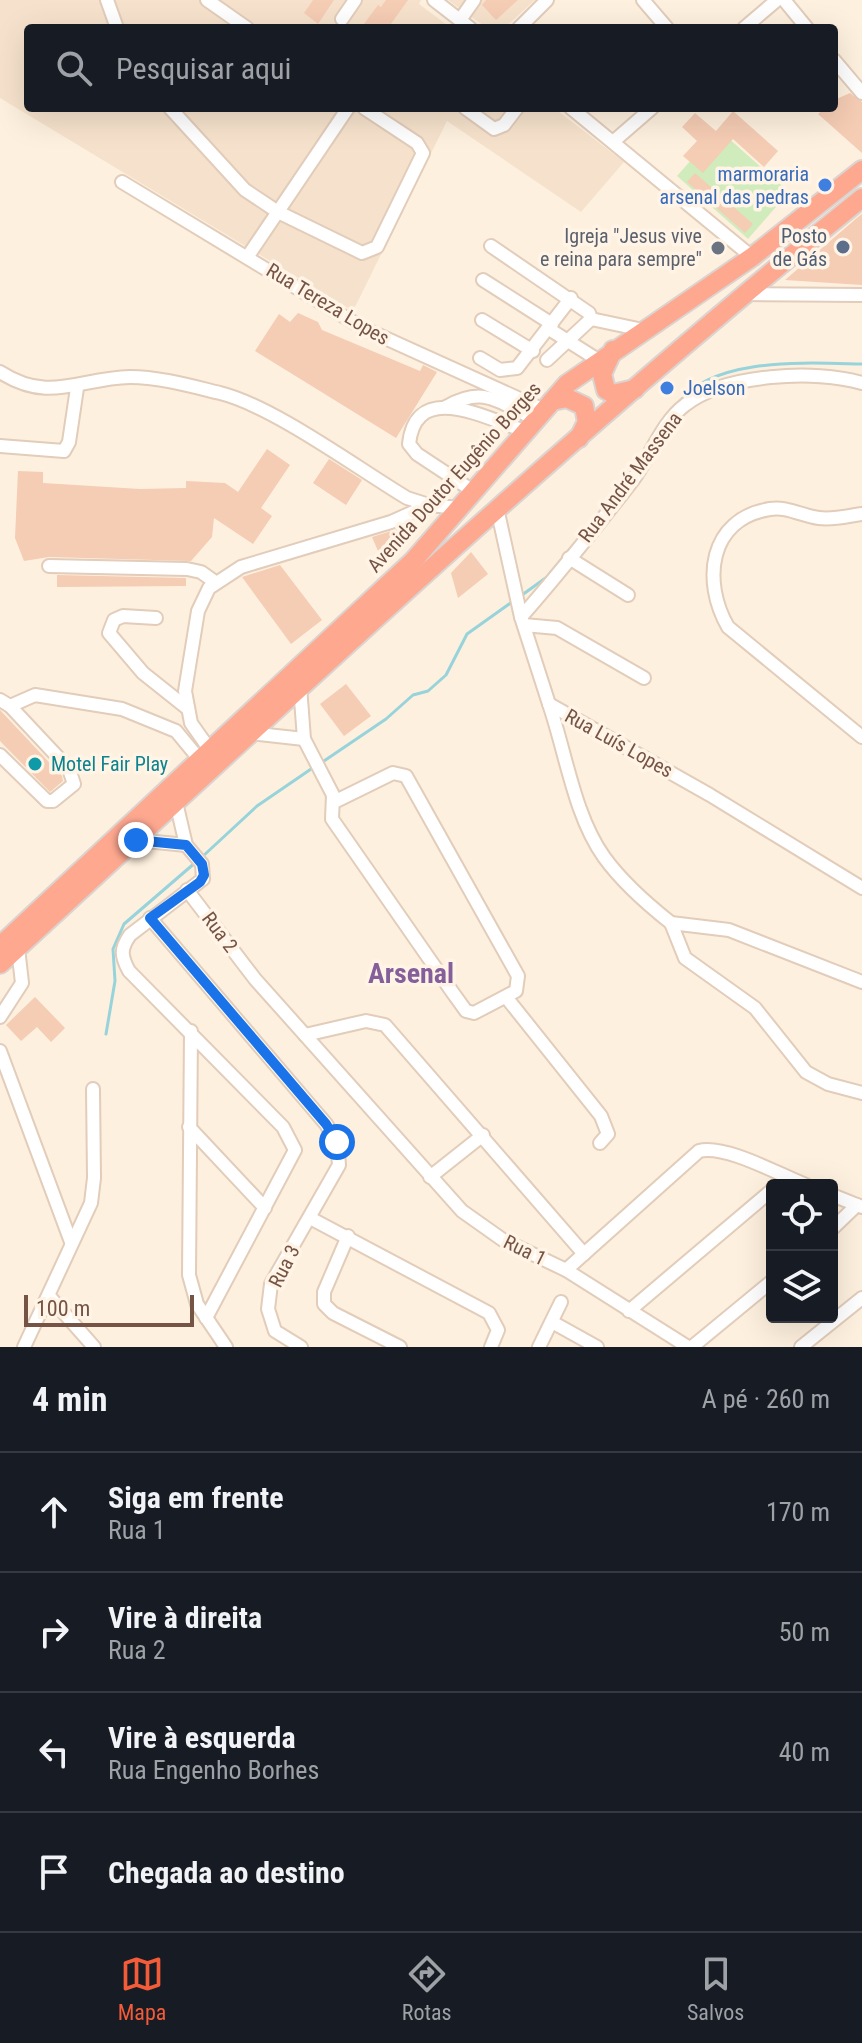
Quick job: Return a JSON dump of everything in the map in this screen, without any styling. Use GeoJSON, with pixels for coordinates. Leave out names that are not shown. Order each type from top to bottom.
{"type":"FeatureCollection","features":[{"type":"Feature","properties":{"kind":"highway","name":"Avenida Doutor Eugênio Borges"},"geometry":{"type":"LineString","coordinates":[[0,964],[9,947],[205,755],[414,560],[539,415],[605,355],[752,257],[862,170]]}},
{"type":"Feature","properties":{"kind":"highway","name":"Avenida Doutor Eugênio Borges"},"geometry":{"type":"LineString","coordinates":[[9,947],[136,840],[497,508],[638,389],[741,294],[862,198]]}},
{"type":"Feature","properties":{"kind":"highway"},"geometry":{"type":"LineString","coordinates":[[605,355],[602,374],[606,390],[613,394],[638,389]]}},
{"type":"Feature","properties":{"kind":"highway"},"geometry":{"type":"LineString","coordinates":[[539,415],[567,398],[584,406],[587,422],[578,441]]}},
{"type":"Feature","properties":{"kind":"street"},"geometry":{"type":"LineString","coordinates":[[107,0],[116,24]]}},
{"type":"Feature","properties":{"kind":"street"},"geometry":{"type":"LineString","coordinates":[[207,0],[241,24]]}},
{"type":"Feature","properties":{"kind":"street"},"geometry":{"type":"LineString","coordinates":[[342,19],[355,0]]}},
{"type":"Feature","properties":{"kind":"street"},"geometry":{"type":"LineString","coordinates":[[434,0],[465,24],[474,0]]}},
{"type":"Feature","properties":{"kind":"street"},"geometry":{"type":"LineString","coordinates":[[523,24],[547,0]]}},
{"type":"Feature","properties":{"kind":"street"},"geometry":{"type":"LineString","coordinates":[[643,0],[664,24]]}},
{"type":"Feature","properties":{"kind":"street"},"geometry":{"type":"LineString","coordinates":[[749,24],[777,0]]}},
{"type":"Feature","properties":{"kind":"street"},"geometry":{"type":"LineString","coordinates":[[784,0],[804,24]]}},
{"type":"Feature","properties":{"kind":"street"},"geometry":{"type":"LineString","coordinates":[[838,65],[862,93]]}},
{"type":"Feature","properties":{"kind":"street"},"geometry":{"type":"LineString","coordinates":[[174,112],[245,190],[278,212],[362,253],[377,247],[423,153],[417,143],[370,112]]}},
{"type":"Feature","properties":{"kind":"street"},"geometry":{"type":"LineString","coordinates":[[248,256],[345,112]]}},
{"type":"Feature","properties":{"kind":"street"},"geometry":{"type":"LineString","coordinates":[[471,112],[494,129],[504,125],[514,112]]}},
{"type":"Feature","properties":{"kind":"street"},"geometry":{"type":"LineString","coordinates":[[576,112],[752,257]]}},
{"type":"Feature","properties":{"kind":"street"},"geometry":{"type":"LineString","coordinates":[[614,141],[647,112]]}},
{"type":"Feature","properties":{"kind":"street","name":"Rua Tereza Lopes"},"geometry":{"type":"LineString","coordinates":[[122,182],[363,328],[539,415]]}},
{"type":"Feature","properties":{"kind":"street"},"geometry":{"type":"LineString","coordinates":[[491,246],[571,298],[586,309],[591,319]]}},
{"type":"Feature","properties":{"kind":"street"},"geometry":{"type":"LineString","coordinates":[[483,280],[568,338],[605,355]]}},
{"type":"Feature","properties":{"kind":"street"},"geometry":{"type":"LineString","coordinates":[[741,294],[862,295]]}},
{"type":"Feature","properties":{"kind":"street"},"geometry":{"type":"LineString","coordinates":[[480,358],[507,372],[517,368],[571,298]]}},
{"type":"Feature","properties":{"kind":"street"},"geometry":{"type":"LineString","coordinates":[[591,319],[643,330]]}},
{"type":"Feature","properties":{"kind":"street"},"geometry":{"type":"LineString","coordinates":[[547,360],[591,319]]}},
{"type":"Feature","properties":{"kind":"street"},"geometry":{"type":"LineString","coordinates":[[482,320],[533,351]]}},
{"type":"Feature","properties":{"kind":"street"},"geometry":{"type":"LineString","coordinates":[[0,372],[30,387],[77,388],[119,377],[148,377],[224,394],[265,411],[407,498],[429,505],[459,508]]}},
{"type":"Feature","properties":{"kind":"street","name":"Rua André Massena"},"geometry":{"type":"LineString","coordinates":[[521,615],[634,478],[683,406],[705,393],[757,379],[816,377],[862,383]]}},
{"type":"Feature","properties":{"kind":"street"},"geometry":{"type":"LineString","coordinates":[[0,446],[64,451],[69,442],[77,388]]}},
{"type":"Feature","properties":{"kind":"street"},"geometry":{"type":"LineString","coordinates":[[446,407],[466,396],[479,394],[539,415]]}},
{"type":"Feature","properties":{"kind":"street"},"geometry":{"type":"LineString","coordinates":[[473,491],[417,454],[409,444],[414,427],[424,411],[446,407],[539,415]]}},
{"type":"Feature","properties":{"kind":"street"},"geometry":{"type":"LineString","coordinates":[[205,755],[187,708],[186,668],[198,611],[215,582],[241,567],[391,522],[429,505]]}},
{"type":"Feature","properties":{"kind":"street","name":"Rua Luís Lopes"},"geometry":{"type":"LineString","coordinates":[[497,508],[521,615],[549,704],[710,795],[862,888]]}},
{"type":"Feature","properties":{"kind":"street"},"geometry":{"type":"LineString","coordinates":[[862,514],[816,518],[790,510],[765,510],[730,529],[711,572],[716,607],[728,627],[862,737]]}},
{"type":"Feature","properties":{"kind":"street"},"geometry":{"type":"LineString","coordinates":[[569,558],[628,595]]}},
{"type":"Feature","properties":{"kind":"street"},"geometry":{"type":"LineString","coordinates":[[49,566],[187,569],[201,572],[215,582]]}},
{"type":"Feature","properties":{"kind":"street"},"geometry":{"type":"LineString","coordinates":[[521,615],[557,628],[644,678]]}},
{"type":"Feature","properties":{"kind":"street"},"geometry":{"type":"LineString","coordinates":[[156,618],[123,616],[114,620],[109,633],[143,673],[187,708]]}},
{"type":"Feature","properties":{"kind":"street"},"geometry":{"type":"LineString","coordinates":[[300,686],[304,739],[318,762],[334,802],[332,819],[466,1011],[474,1013],[506,997],[518,987],[518,976],[406,776],[393,773],[334,802]]}},
{"type":"Feature","properties":{"kind":"street"},"geometry":{"type":"LineString","coordinates":[[0,755],[47,801],[53,801],[74,784],[69,769],[5,703],[35,695],[122,709],[176,731],[205,755]]}},
{"type":"Feature","properties":{"kind":"street"},"geometry":{"type":"LineString","coordinates":[[549,704],[584,813],[604,856],[646,903],[671,923],[685,958],[755,1008],[806,1072],[828,1084],[862,1093]]}},
{"type":"Feature","properties":{"kind":"street"},"geometry":{"type":"LineString","coordinates":[[249,733],[304,739]]}},
{"type":"Feature","properties":{"kind":"street"},"geometry":{"type":"LineString","coordinates":[[176,802],[203,879],[150,918],[124,944],[122,957],[129,971],[283,1127],[295,1150],[206,1318]]}},
{"type":"Feature","properties":{"kind":"street"},"geometry":{"type":"LineString","coordinates":[[136,840],[194,855]]}},
{"type":"Feature","properties":{"kind":"street","name":"Rua 2"},"geometry":{"type":"LineString","coordinates":[[187,890],[255,979],[305,1035]]}},
{"type":"Feature","properties":{"kind":"street"},"geometry":{"type":"LineString","coordinates":[[150,918],[334,1135],[339,1165],[310,1218],[489,1313],[498,1330],[491,1347]]}},
{"type":"Feature","properties":{"kind":"street"},"geometry":{"type":"LineString","coordinates":[[671,923],[729,930],[862,982]]}},
{"type":"Feature","properties":{"kind":"street"},"geometry":{"type":"LineString","coordinates":[[0,1017],[22,983],[9,947]]}},
{"type":"Feature","properties":{"kind":"street"},"geometry":{"type":"LineString","coordinates":[[506,997],[601,1116],[608,1134],[600,1143]]}},
{"type":"Feature","properties":{"kind":"street"},"geometry":{"type":"LineString","coordinates":[[305,1035],[366,1021],[385,1025],[483,1135],[430,1177]]}},
{"type":"Feature","properties":{"kind":"street"},"geometry":{"type":"LineString","coordinates":[[191,1031],[189,1275],[192,1292],[226,1347]]}},
{"type":"Feature","properties":{"kind":"street","name":"Rua 1"},"geometry":{"type":"LineString","coordinates":[[305,1035],[430,1177],[481,1227],[566,1270],[690,1347],[766,1286]]}},
{"type":"Feature","properties":{"kind":"street"},"geometry":{"type":"LineString","coordinates":[[0,1051],[71,1242]]}},
{"type":"Feature","properties":{"kind":"street"},"geometry":{"type":"LineString","coordinates":[[24,1347],[94,1190],[93,1089]]}},
{"type":"Feature","properties":{"kind":"street"},"geometry":{"type":"LineString","coordinates":[[189,1127],[265,1208]]}},
{"type":"Feature","properties":{"kind":"street","name":"Rua 1"},"geometry":{"type":"LineString","coordinates":[[483,1135],[584,1254]]}},
{"type":"Feature","properties":{"kind":"street"},"geometry":{"type":"LineString","coordinates":[[566,1270],[699,1151],[712,1150],[736,1156],[778,1179]]}},
{"type":"Feature","properties":{"kind":"street"},"geometry":{"type":"LineString","coordinates":[[629,1311],[766,1195]]}},
{"type":"Feature","properties":{"kind":"street"},"geometry":{"type":"LineString","coordinates":[[838,1197],[859,1206],[838,1224]]}},
{"type":"Feature","properties":{"kind":"street","name":"Rua 3"},"geometry":{"type":"LineString","coordinates":[[301,1347],[275,1331],[269,1298],[271,1284],[310,1218]]}},
{"type":"Feature","properties":{"kind":"street"},"geometry":{"type":"LineString","coordinates":[[348,1236],[324,1292],[324,1304],[333,1313],[400,1347]]}},
{"type":"Feature","properties":{"kind":"street"},"geometry":{"type":"LineString","coordinates":[[49,1296],[94,1347]]}},
{"type":"Feature","properties":{"kind":"street"},"geometry":{"type":"LineString","coordinates":[[801,1347],[862,1298]]}},
{"type":"Feature","properties":{"kind":"street"},"geometry":{"type":"LineString","coordinates":[[539,1347],[561,1302]]}},
{"type":"Feature","properties":{"kind":"street"},"geometry":{"type":"LineString","coordinates":[[552,1322],[590,1345]]}},
{"type":"Feature","properties":{"kind":"shaded area"},"geometry":{"type":"Polygon","coordinates":[[[0,0],[421,0],[419,4],[446,24],[24,24],[24,112],[559,112],[624,162],[581,212],[447,121],[353,311],[0,98],[0,0]]]}},
{"type":"Feature","properties":{"kind":"shaded area"},"geometry":{"type":"Polygon","coordinates":[[[448,0],[535,0],[508,24],[481,24],[448,0]]]}},
{"type":"Feature","properties":{"kind":"green space"},"geometry":{"type":"Polygon","coordinates":[[[718,129],[789,192],[748,239],[677,176],[718,129]]]}},
{"type":"Feature","properties":{"kind":"building"},"geometry":{"type":"Polygon","coordinates":[[[313,0],[334,0],[318,24],[304,13],[313,0]]]}},
{"type":"Feature","properties":{"kind":"building"},"geometry":{"type":"Polygon","coordinates":[[[386,0],[408,0],[391,24],[364,24],[378,5],[381,7],[386,0]]]}},
{"type":"Feature","properties":{"kind":"building"},"geometry":{"type":"Polygon","coordinates":[[[486,0],[518,0],[496,20],[482,5],[486,0]]]}},
{"type":"Feature","properties":{"kind":"building"},"geometry":{"type":"Polygon","coordinates":[[[850,93],[862,102],[862,153],[818,114],[838,112],[838,98],[850,93]]]}},
{"type":"Feature","properties":{"kind":"building"},"geometry":{"type":"Polygon","coordinates":[[[734,112],[778,151],[764,167],[733,139],[703,173],[683,156],[697,141],[682,127],[695,113],[716,131],[734,112]]]}},
{"type":"Feature","properties":{"kind":"building"},"geometry":{"type":"Polygon","coordinates":[[[695,173],[753,224],[745,233],[687,182],[695,173]]]}},
{"type":"Feature","properties":{"kind":"building","name":"Posto de Gás"},"geometry":{"type":"Polygon","coordinates":[[[862,214],[862,285],[785,280],[858,217],[862,214]]]}},
{"type":"Feature","properties":{"kind":"building"},"geometry":{"type":"Polygon","coordinates":[[[298,313],[318,322],[322,330],[420,371],[423,365],[437,372],[396,438],[255,351],[279,314],[290,322],[298,313]]]}},
{"type":"Feature","properties":{"kind":"building"},"geometry":{"type":"Polygon","coordinates":[[[267,449],[290,465],[261,508],[272,516],[253,544],[214,518],[212,537],[191,561],[49,557],[24,561],[15,538],[18,471],[43,472],[43,483],[140,489],[186,488],[186,481],[225,483],[238,492],[267,449]]]}},
{"type":"Feature","properties":{"kind":"building"},"geometry":{"type":"Polygon","coordinates":[[[329,459],[362,480],[346,505],[313,483],[329,459]]]}},
{"type":"Feature","properties":{"kind":"building"},"geometry":{"type":"Polygon","coordinates":[[[398,529],[405,538],[378,551],[372,537],[398,529]]]}},
{"type":"Feature","properties":{"kind":"building"},"geometry":{"type":"Polygon","coordinates":[[[471,552],[488,574],[458,598],[451,573],[471,552]]]}},
{"type":"Feature","properties":{"kind":"building"},"geometry":{"type":"Polygon","coordinates":[[[280,565],[322,620],[291,644],[242,577],[280,565]]]}},
{"type":"Feature","properties":{"kind":"building"},"geometry":{"type":"Polygon","coordinates":[[[57,575],[186,578],[186,586],[57,587],[57,575]]]}},
{"type":"Feature","properties":{"kind":"building"},"geometry":{"type":"Polygon","coordinates":[[[346,684],[371,716],[344,736],[320,704],[346,684]]]}},
{"type":"Feature","properties":{"kind":"building","name":"Motel Fair Play"},"geometry":{"type":"Polygon","coordinates":[[[0,710],[62,776],[63,781],[50,792],[0,741],[0,710]]]}},
{"type":"Feature","properties":{"kind":"building"},"geometry":{"type":"Polygon","coordinates":[[[35,997],[65,1028],[51,1042],[37,1027],[21,1041],[6,1025],[35,997]]]}},
{"type":"Feature","properties":{"kind":"waterway"},"geometry":{"type":"LineString","coordinates":[[678,404],[693,388],[737,370],[789,364],[862,364]]}},
{"type":"Feature","properties":{"kind":"waterway"},"geometry":{"type":"LineString","coordinates":[[522,595],[547,577],[609,502]]}},
{"type":"Feature","properties":{"kind":"waterway"},"geometry":{"type":"LineString","coordinates":[[321,763],[386,719],[413,695],[428,691],[446,675],[467,634],[512,602]]}},
{"type":"Feature","properties":{"kind":"waterway"},"geometry":{"type":"LineString","coordinates":[[202,857],[257,806],[314,767]]}},
{"type":"Feature","properties":{"kind":"waterway"},"geometry":{"type":"LineString","coordinates":[[106,1034],[115,981],[113,949],[124,924],[196,862]]}},
{"type":"Feature","properties":{"kind":"place","name":"marmoraria arsenal das pedras"},"geometry":{"type":"Point","coordinates":[825,185]}},
{"type":"Feature","properties":{"kind":"place","name":"Posto de Gás"},"geometry":{"type":"Point","coordinates":[843,247]}},
{"type":"Feature","properties":{"kind":"place","name":"Igreja \"Jesus vive e reina para sempre\""},"geometry":{"type":"Point","coordinates":[718,248]}},
{"type":"Feature","properties":{"kind":"place","name":"Joelson"},"geometry":{"type":"Point","coordinates":[667,388]}},
{"type":"Feature","properties":{"kind":"place","name":"Motel Fair Play"},"geometry":{"type":"Point","coordinates":[35,764]}},
{"type":"Feature","properties":{"kind":"district","name":"Arsenal"},"geometry":{"type":"Point","coordinates":[411,973]}},
{"type":"Feature","properties":{"kind":"route"},"geometry":{"type":"LineString","coordinates":[[136,840],[186,845],[202,864],[203,879],[150,918],[326,1124],[337,1142]]}}]}
